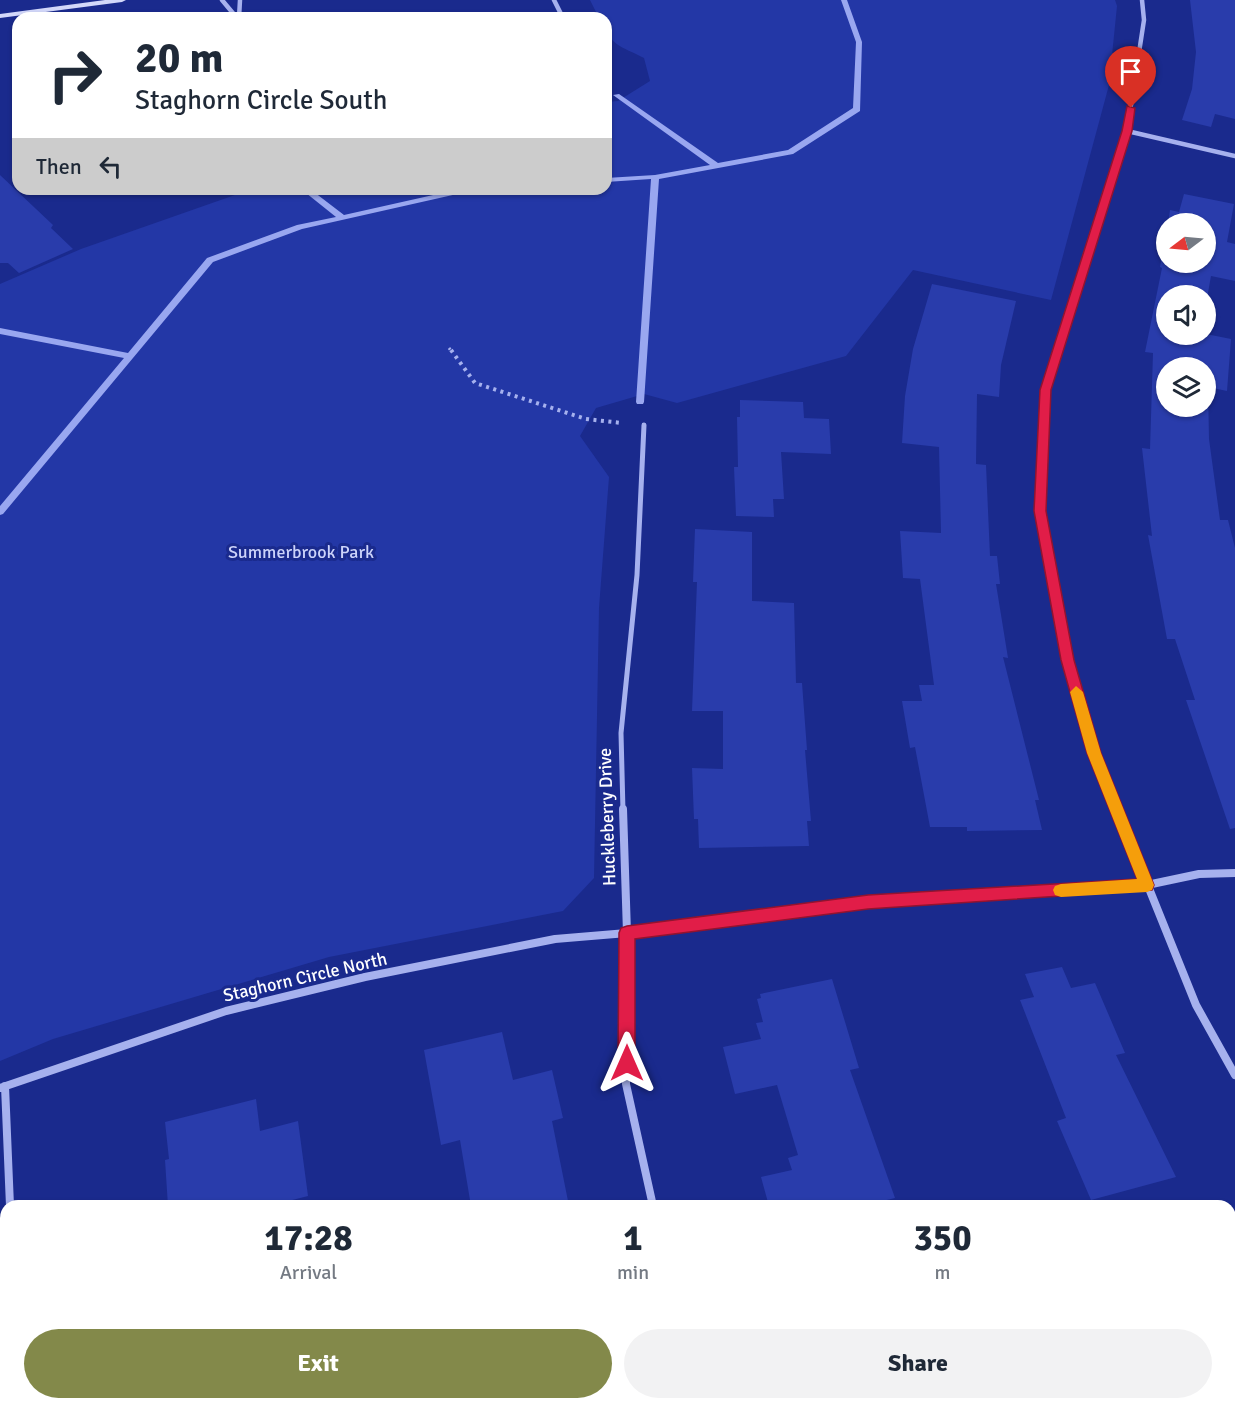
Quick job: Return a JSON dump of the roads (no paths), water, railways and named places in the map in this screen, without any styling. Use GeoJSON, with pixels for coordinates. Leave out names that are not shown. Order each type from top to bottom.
{"type":"FeatureCollection","features":[{"type":"Feature","properties":{"kind":"main road"},"geometry":{"type":"LineString","coordinates":[[30,12],[122,0]]}},
{"type":"Feature","properties":{"kind":"street"},"geometry":{"type":"LineString","coordinates":[[222,0],[233,12]]}},
{"type":"Feature","properties":{"kind":"street"},"geometry":{"type":"LineString","coordinates":[[1142,0],[1144,20],[1127,131],[1046,390],[1040,511],[1067,660],[1091,743],[1196,1005],[1235,1075]]}},
{"type":"Feature","properties":{"kind":"street"},"geometry":{"type":"LineString","coordinates":[[1127,131],[1235,156]]}},
{"type":"Feature","properties":{"kind":"street","name":"Huckleberry Drive"},"geometry":{"type":"LineString","coordinates":[[644,425],[638,575],[621,732],[627,933],[626,1084],[652,1200]]}},
{"type":"Feature","properties":{"kind":"street","name":"Staghorn Circle North"},"geometry":{"type":"LineString","coordinates":[[3,1087],[226,1011],[365,977],[555,939],[627,933],[868,902],[1147,885],[1199,874],[1235,873]]}},
{"type":"Feature","properties":{"kind":"street"},"geometry":{"type":"LineString","coordinates":[[3,1087],[10,1200]]}},
{"type":"Feature","properties":{"kind":"waterway"},"geometry":{"type":"LineString","coordinates":[[716,166],[790,152],[857,109],[859,42],[844,0]]}},
{"type":"Feature","properties":{"kind":"waterway"},"geometry":{"type":"LineString","coordinates":[[617,95],[716,166]]}},
{"type":"Feature","properties":{"kind":"waterway"},"geometry":{"type":"LineString","coordinates":[[655,177],[716,166]]}},
{"type":"Feature","properties":{"kind":"waterway"},"geometry":{"type":"LineString","coordinates":[[612,180],[655,177]]}},
{"type":"Feature","properties":{"kind":"waterway"},"geometry":{"type":"LineString","coordinates":[[640,402],[655,177]]}},
{"type":"Feature","properties":{"kind":"waterway"},"geometry":{"type":"LineString","coordinates":[[313,195],[342,218]]}},
{"type":"Feature","properties":{"kind":"waterway"},"geometry":{"type":"LineString","coordinates":[[342,218],[444,195]]}},
{"type":"Feature","properties":{"kind":"waterway"},"geometry":{"type":"LineString","coordinates":[[0,512],[210,260],[300,227],[342,218]]}},
{"type":"Feature","properties":{"kind":"waterway"},"geometry":{"type":"LineString","coordinates":[[0,331],[129,356]]}},
{"type":"Feature","properties":{"kind":"park label","name":"Summerbrook Park"},"geometry":{"type":"Point","coordinates":[301,552]}}]}
